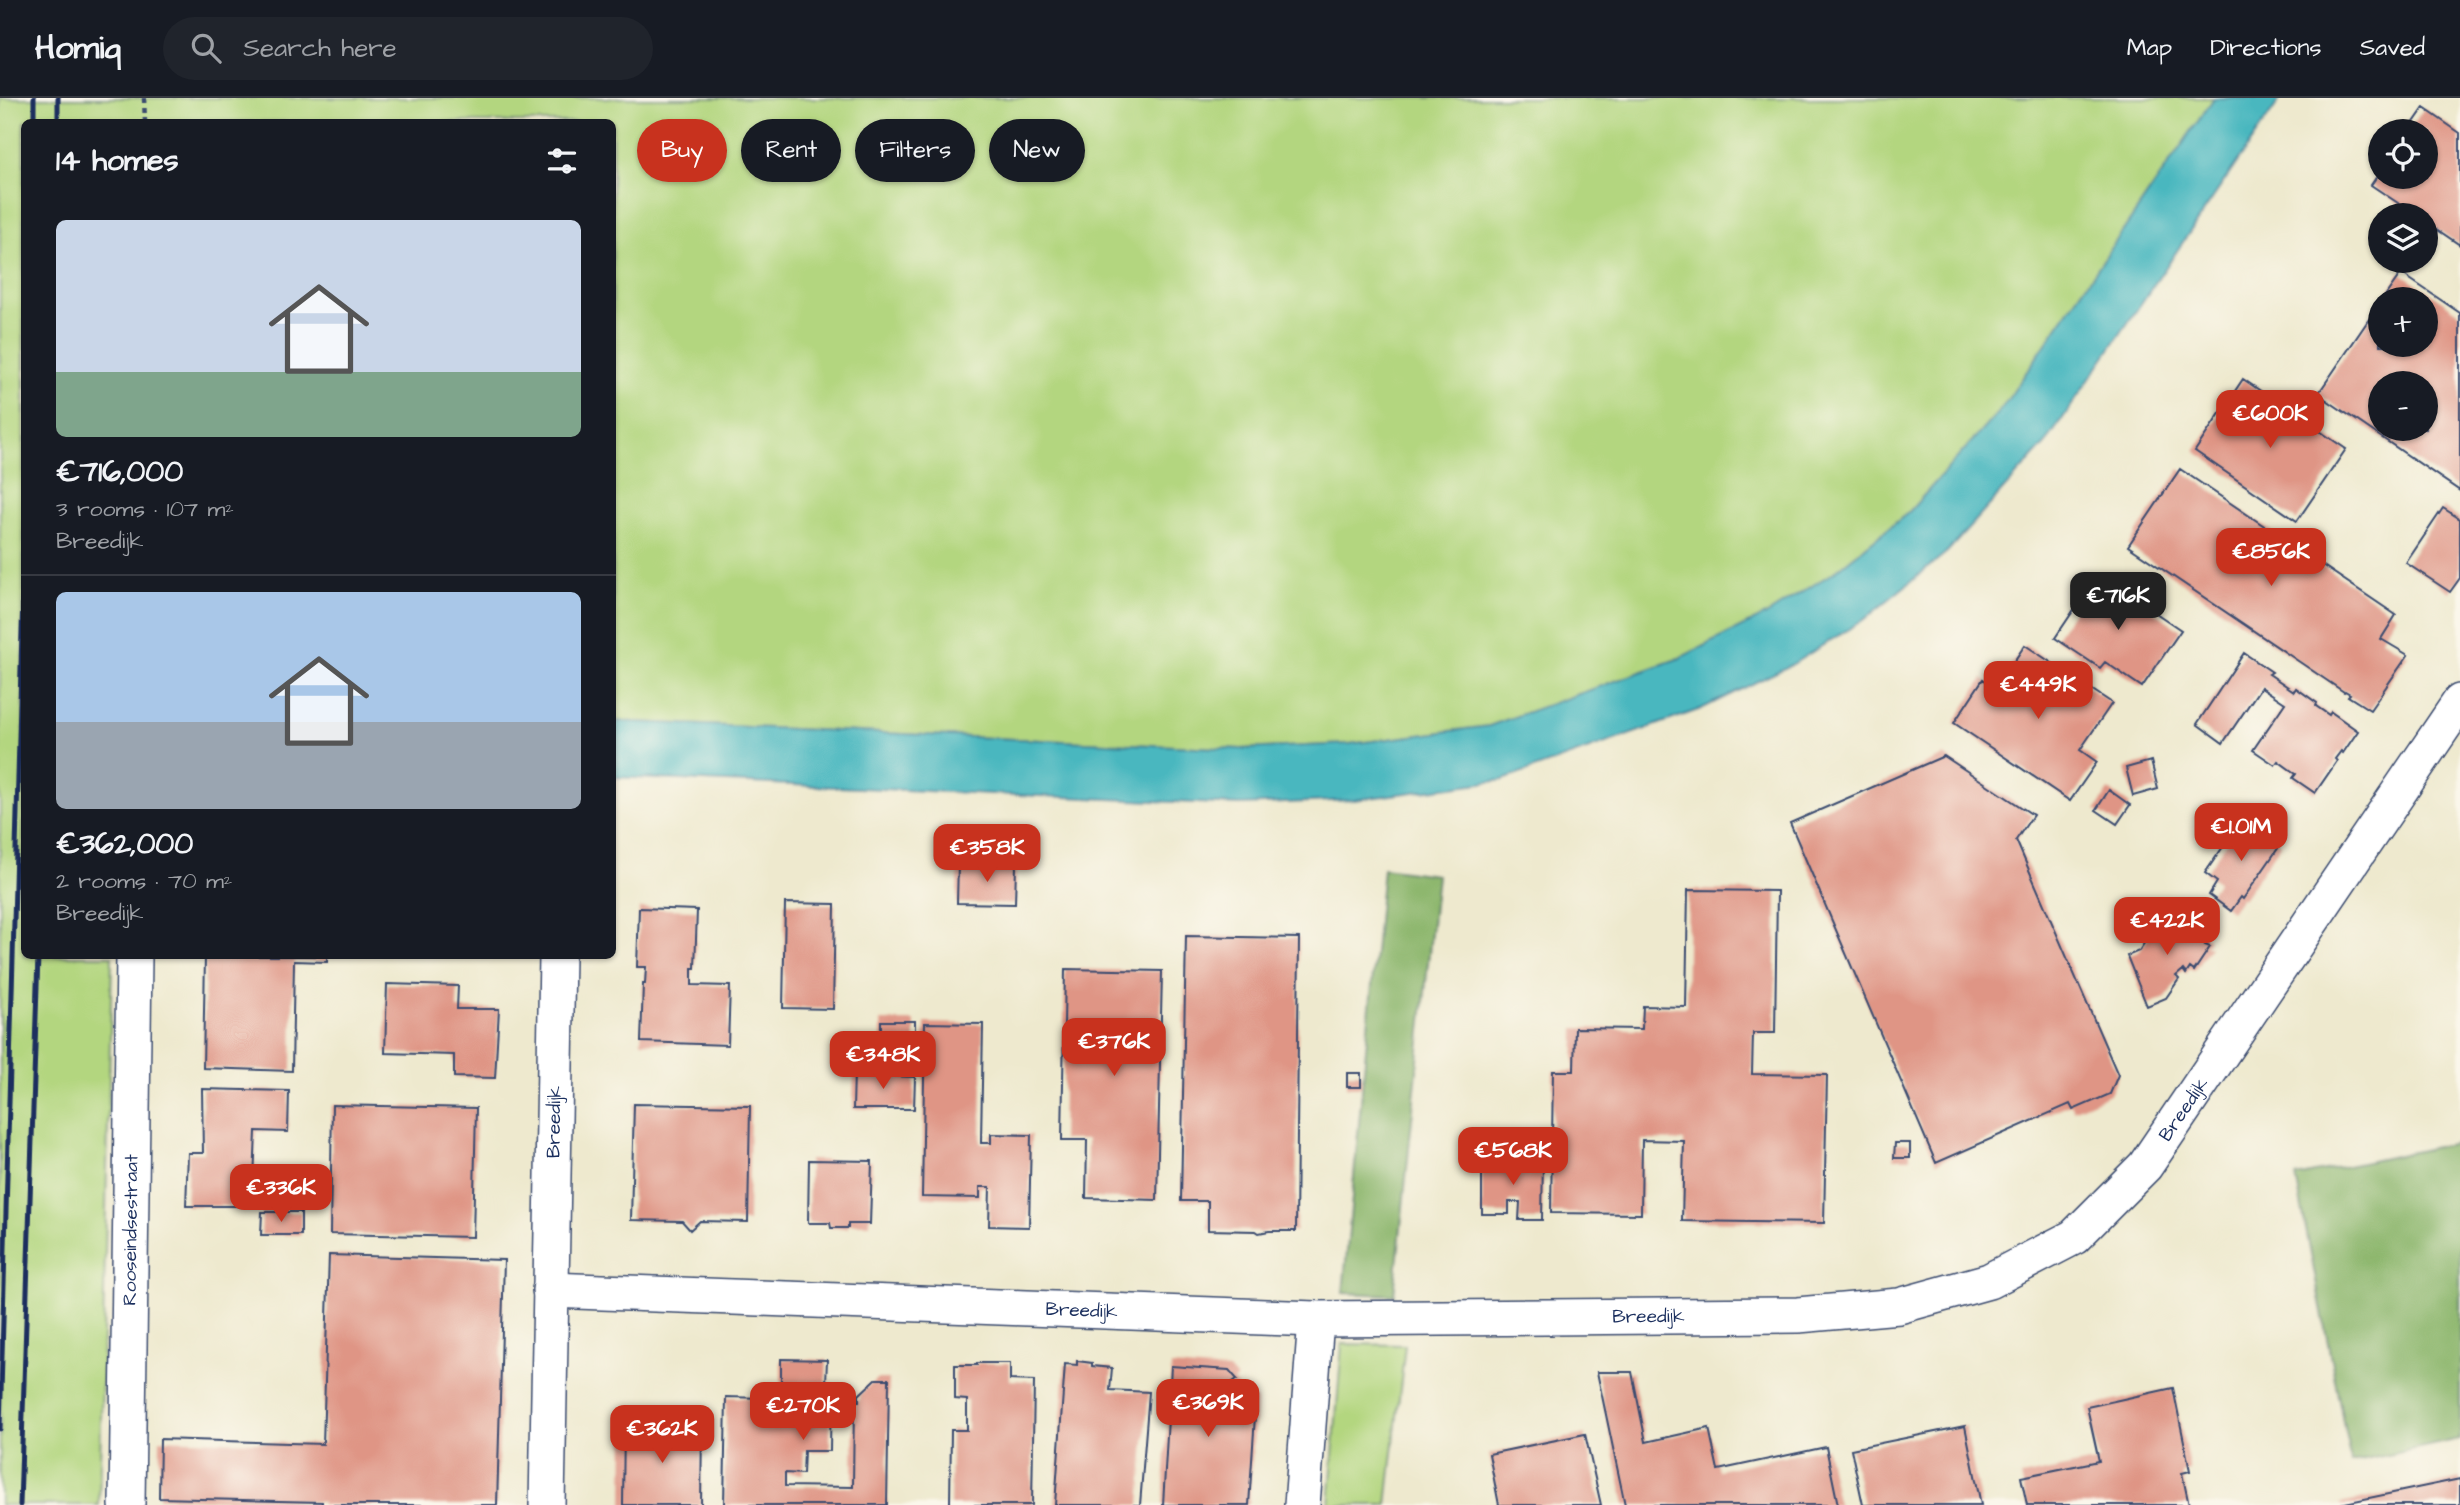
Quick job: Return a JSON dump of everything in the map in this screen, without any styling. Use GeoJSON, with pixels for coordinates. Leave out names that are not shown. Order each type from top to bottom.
{"type":"FeatureCollection","features":[{"type":"Feature","properties":{"kind":"street","name":"Breedijk"},"geometry":{"type":"LineString","coordinates":[[550,1290],[1316,1319],[1798,1315],[1899,1306],[1989,1281],[2074,1237],[2145,1166],[2460,702]]}},
{"type":"Feature","properties":{"kind":"street","name":"Rooseindsestraat"},"geometry":{"type":"LineString","coordinates":[[127,1505],[134,959]]}},
{"type":"Feature","properties":{"kind":"street","name":"Breedijk"},"geometry":{"type":"LineString","coordinates":[[547,1505],[557,959]]}},
{"type":"Feature","properties":{"kind":"street"},"geometry":{"type":"LineString","coordinates":[[1302,1505],[1316,1319]]}},
{"type":"Feature","properties":{"kind":"path"},"geometry":{"type":"LineString","coordinates":[[144,98],[145,119]]}},
{"type":"Feature","properties":{"kind":"green space"},"geometry":{"type":"Polygon","coordinates":[[[0,98],[2214,98],[2002,408],[1909,512],[1834,572],[1766,615],[1680,658],[1489,726],[1349,744],[1241,749],[616,721],[616,119],[21,119],[21,959],[112,959],[99,1505],[0,1505],[0,98]]]}},
{"type":"Feature","properties":{"kind":"green space"},"geometry":{"type":"Polygon","coordinates":[[[1383,868],[1437,875],[1394,1295],[1343,1293],[1383,868]]]}},
{"type":"Feature","properties":{"kind":"green space"},"geometry":{"type":"Polygon","coordinates":[[[2460,1142],[2460,1439],[2351,1463],[2296,1177],[2460,1142]]]}},
{"type":"Feature","properties":{"kind":"green space"},"geometry":{"type":"Polygon","coordinates":[[[1342,1344],[1405,1345],[1387,1505],[1329,1505],[1342,1344]]]}},
{"type":"Feature","properties":{"kind":"water"},"geometry":{"type":"Polygon","coordinates":[[[2214,98],[2281,98],[2046,443],[1947,552],[1866,618],[1793,664],[1701,709],[1503,780],[1354,800],[1241,805],[616,777],[616,721],[1241,749],[1349,744],[1489,726],[1680,658],[1766,615],[1834,572],[1909,512],[2002,408],[2214,98]]]}},
{"type":"Feature","properties":{"kind":"building"},"geometry":{"type":"Polygon","coordinates":[[[2424,108],[2460,133],[2460,245],[2438,230],[2438,203],[2398,203],[2377,189],[2438,189],[2438,119],[2416,119],[2424,108]]]}},
{"type":"Feature","properties":{"kind":"building"},"geometry":{"type":"Polygon","coordinates":[[[2401,273],[2422,287],[2391,287],[2401,273]]]}},
{"type":"Feature","properties":{"kind":"building"},"geometry":{"type":"Polygon","coordinates":[[[2438,298],[2460,313],[2460,491],[2387,441],[2438,441],[2438,371],[2368,371],[2368,428],[2318,394],[2368,321],[2368,357],[2438,357],[2438,298]]]}},
{"type":"Feature","properties":{"kind":"building"},"geometry":{"type":"Polygon","coordinates":[[[2243,379],[2346,449],[2297,521],[2195,451],[2243,379]]]}},
{"type":"Feature","properties":{"kind":"building"},"geometry":{"type":"Polygon","coordinates":[[[2180,469],[2396,615],[2381,639],[2408,655],[2370,710],[2128,546],[2180,469]]]}},
{"type":"Feature","properties":{"kind":"building"},"geometry":{"type":"Polygon","coordinates":[[[2443,508],[2460,519],[2460,578],[2450,592],[2406,563],[2443,508]]]}},
{"type":"Feature","properties":{"kind":"building"},"geometry":{"type":"Polygon","coordinates":[[[2098,574],[2181,630],[2142,687],[2105,662],[2100,668],[2055,638],[2098,574]]]}},
{"type":"Feature","properties":{"kind":"building"},"geometry":{"type":"Polygon","coordinates":[[[2025,645],[2112,703],[2080,750],[2097,762],[2070,801],[1954,723],[1983,679],[1996,688],[2025,645]]]}},
{"type":"Feature","properties":{"kind":"building"},"geometry":{"type":"Polygon","coordinates":[[[2244,653],[2272,672],[2269,674],[2294,691],[2296,688],[2317,703],[2316,706],[2329,715],[2331,712],[2358,731],[2343,753],[2341,751],[2335,759],[2337,761],[2315,793],[2293,778],[2296,774],[2278,761],[2275,765],[2253,750],[2285,703],[2261,687],[2223,743],[2197,724],[2244,653]]]}},
{"type":"Feature","properties":{"kind":"building"},"geometry":{"type":"Polygon","coordinates":[[[1944,756],[2033,815],[2016,840],[2118,1075],[2110,1094],[2073,1110],[2070,1104],[1936,1163],[1790,823],[1944,756]]]}},
{"type":"Feature","properties":{"kind":"building"},"geometry":{"type":"Polygon","coordinates":[[[2151,761],[2158,789],[2133,796],[2126,768],[2151,761]]]}},
{"type":"Feature","properties":{"kind":"building"},"geometry":{"type":"Polygon","coordinates":[[[2109,790],[2130,805],[2117,824],[2096,810],[2109,790]]]}},
{"type":"Feature","properties":{"kind":"building"},"geometry":{"type":"Polygon","coordinates":[[[2243,818],[2281,844],[2243,899],[2241,897],[2231,911],[2209,895],[2217,882],[2205,873],[2243,818]]]}},
{"type":"Feature","properties":{"kind":"building"},"geometry":{"type":"Polygon","coordinates":[[[958,863],[1016,864],[1015,904],[957,903],[958,863]]]}},
{"type":"Feature","properties":{"kind":"building"},"geometry":{"type":"Polygon","coordinates":[[[1688,890],[1777,891],[1775,1033],[1753,1033],[1752,1074],[1827,1075],[1824,1223],[1682,1221],[1684,1141],[1642,1140],[1641,1214],[1551,1213],[1553,1071],[1574,1071],[1575,1028],[1642,1029],[1643,1006],[1686,1007],[1688,890]]]}},
{"type":"Feature","properties":{"kind":"building"},"geometry":{"type":"Polygon","coordinates":[[[785,903],[835,904],[833,1009],[783,1008],[785,903]]]}},
{"type":"Feature","properties":{"kind":"building"},"geometry":{"type":"Polygon","coordinates":[[[639,908],[697,910],[692,985],[730,986],[728,1045],[641,1042],[646,967],[637,967],[639,908]]]}},
{"type":"Feature","properties":{"kind":"building"},"geometry":{"type":"Polygon","coordinates":[[[2166,910],[2193,929],[2194,927],[2201,931],[2200,933],[2209,939],[2205,945],[2210,947],[2194,971],[2190,968],[2186,974],[2183,970],[2176,976],[2179,979],[2166,998],[2147,1006],[2127,956],[2139,951],[2166,910]]]}},
{"type":"Feature","properties":{"kind":"building"},"geometry":{"type":"Polygon","coordinates":[[[1186,936],[1299,938],[1296,1231],[1259,1233],[1208,1230],[1208,1201],[1181,1201],[1186,936]]]}},
{"type":"Feature","properties":{"kind":"building"},"geometry":{"type":"Polygon","coordinates":[[[205,959],[327,959],[327,962],[294,961],[292,1071],[203,1068],[205,959]]]}},
{"type":"Feature","properties":{"kind":"building"},"geometry":{"type":"Polygon","coordinates":[[[1065,969],[1162,971],[1157,1200],[1086,1198],[1087,1140],[1062,1140],[1065,969]]]}},
{"type":"Feature","properties":{"kind":"building"},"geometry":{"type":"Polygon","coordinates":[[[387,984],[458,986],[457,1009],[499,1009],[495,1078],[454,1077],[454,1055],[385,1053],[387,984]]]}},
{"type":"Feature","properties":{"kind":"building"},"geometry":{"type":"Polygon","coordinates":[[[881,1021],[915,1021],[915,1053],[881,1053],[881,1021]]]}},
{"type":"Feature","properties":{"kind":"building"},"geometry":{"type":"Polygon","coordinates":[[[925,1023],[983,1024],[981,1143],[991,1143],[991,1134],[1031,1135],[1029,1227],[989,1226],[990,1187],[980,1187],[980,1198],[922,1197],[925,1023]]]}},
{"type":"Feature","properties":{"kind":"building"},"geometry":{"type":"Polygon","coordinates":[[[854,1071],[892,1071],[892,1076],[915,1077],[914,1109],[853,1109],[854,1071]]]}},
{"type":"Feature","properties":{"kind":"building"},"geometry":{"type":"Polygon","coordinates":[[[1347,1073],[1361,1073],[1361,1087],[1347,1087],[1347,1073]]]}},
{"type":"Feature","properties":{"kind":"building"},"geometry":{"type":"Polygon","coordinates":[[[202,1089],[289,1091],[288,1132],[256,1131],[253,1206],[186,1206],[188,1153],[203,1153],[202,1089]]]}},
{"type":"Feature","properties":{"kind":"building"},"geometry":{"type":"Polygon","coordinates":[[[634,1104],[750,1106],[748,1222],[700,1221],[690,1230],[682,1221],[631,1220],[634,1104]]]}},
{"type":"Feature","properties":{"kind":"building"},"geometry":{"type":"Polygon","coordinates":[[[332,1105],[476,1108],[473,1237],[330,1234],[332,1105]]]}},
{"type":"Feature","properties":{"kind":"building"},"geometry":{"type":"Polygon","coordinates":[[[1895,1143],[1910,1143],[1910,1158],[1894,1158],[1895,1143]]]}},
{"type":"Feature","properties":{"kind":"building"},"geometry":{"type":"Polygon","coordinates":[[[1520,1156],[1543,1157],[1542,1220],[1519,1220],[1520,1202],[1509,1202],[1509,1214],[1482,1214],[1482,1159],[1520,1160],[1520,1156]]]}},
{"type":"Feature","properties":{"kind":"building"},"geometry":{"type":"Polygon","coordinates":[[[809,1160],[872,1161],[870,1224],[848,1224],[848,1228],[831,1228],[830,1223],[808,1223],[809,1160]]]}},
{"type":"Feature","properties":{"kind":"building"},"geometry":{"type":"Polygon","coordinates":[[[262,1212],[301,1212],[301,1235],[261,1235],[262,1212]]]}},
{"type":"Feature","properties":{"kind":"building"},"geometry":{"type":"Polygon","coordinates":[[[329,1255],[504,1260],[497,1505],[322,1505],[322,1502],[159,1498],[160,1439],[323,1444],[329,1255]]]}},
{"type":"Feature","properties":{"kind":"building"},"geometry":{"type":"Polygon","coordinates":[[[781,1359],[827,1360],[826,1383],[831,1383],[830,1451],[804,1451],[803,1474],[785,1473],[785,1486],[853,1487],[854,1401],[859,1401],[859,1395],[876,1379],[889,1379],[887,1505],[724,1505],[726,1397],[764,1398],[764,1404],[781,1404],[781,1359]]]}},
{"type":"Feature","properties":{"kind":"building"},"geometry":{"type":"Polygon","coordinates":[[[1077,1361],[1112,1368],[1110,1390],[1149,1392],[1140,1505],[1055,1505],[1065,1364],[1077,1365],[1077,1361]]]}},
{"type":"Feature","properties":{"kind":"building"},"geometry":{"type":"Polygon","coordinates":[[[1010,1363],[1010,1380],[1034,1381],[1032,1505],[950,1505],[951,1430],[967,1430],[967,1400],[955,1399],[955,1365],[1010,1363]]]}},
{"type":"Feature","properties":{"kind":"building"},"geometry":{"type":"Polygon","coordinates":[[[1171,1366],[1229,1370],[1237,1379],[1233,1382],[1246,1396],[1249,1393],[1256,1401],[1249,1505],[1163,1505],[1171,1366]]]}},
{"type":"Feature","properties":{"kind":"building"},"geometry":{"type":"Polygon","coordinates":[[[1597,1372],[1632,1372],[1646,1442],[1709,1428],[1718,1470],[1826,1447],[1838,1505],[1625,1505],[1597,1372]]]}},
{"type":"Feature","properties":{"kind":"building"},"geometry":{"type":"Polygon","coordinates":[[[2173,1388],[2190,1471],[2182,1473],[2189,1505],[2027,1505],[2021,1477],[2099,1461],[2087,1407],[2173,1388]]]}},
{"type":"Feature","properties":{"kind":"building"},"geometry":{"type":"Polygon","coordinates":[[[624,1424],[702,1426],[701,1505],[623,1505],[624,1424]]]}},
{"type":"Feature","properties":{"kind":"building"},"geometry":{"type":"Polygon","coordinates":[[[1965,1426],[1981,1505],[1863,1505],[1851,1449],[1965,1426]]]}},
{"type":"Feature","properties":{"kind":"building"},"geometry":{"type":"Polygon","coordinates":[[[1585,1434],[1601,1505],[1499,1505],[1489,1454],[1585,1434]]]}},
{"type":"Feature","properties":{"kind":"building"},"geometry":{"type":"Polygon","coordinates":[[[2460,1479],[2460,1505],[2340,1505],[2340,1504],[2460,1479]]]}},
{"type":"Feature","properties":{"kind":"railway"},"geometry":{"type":"LineString","coordinates":[[34,98],[34,119]]}},
{"type":"Feature","properties":{"kind":"railway"},"geometry":{"type":"LineString","coordinates":[[58,98],[58,119]]}},
{"type":"Feature","properties":{"kind":"railway"},"geometry":{"type":"LineString","coordinates":[[0,1429],[21,668]]}},
{"type":"Feature","properties":{"kind":"railway"},"geometry":{"type":"LineString","coordinates":[[20,1505],[38,959]]}}]}
